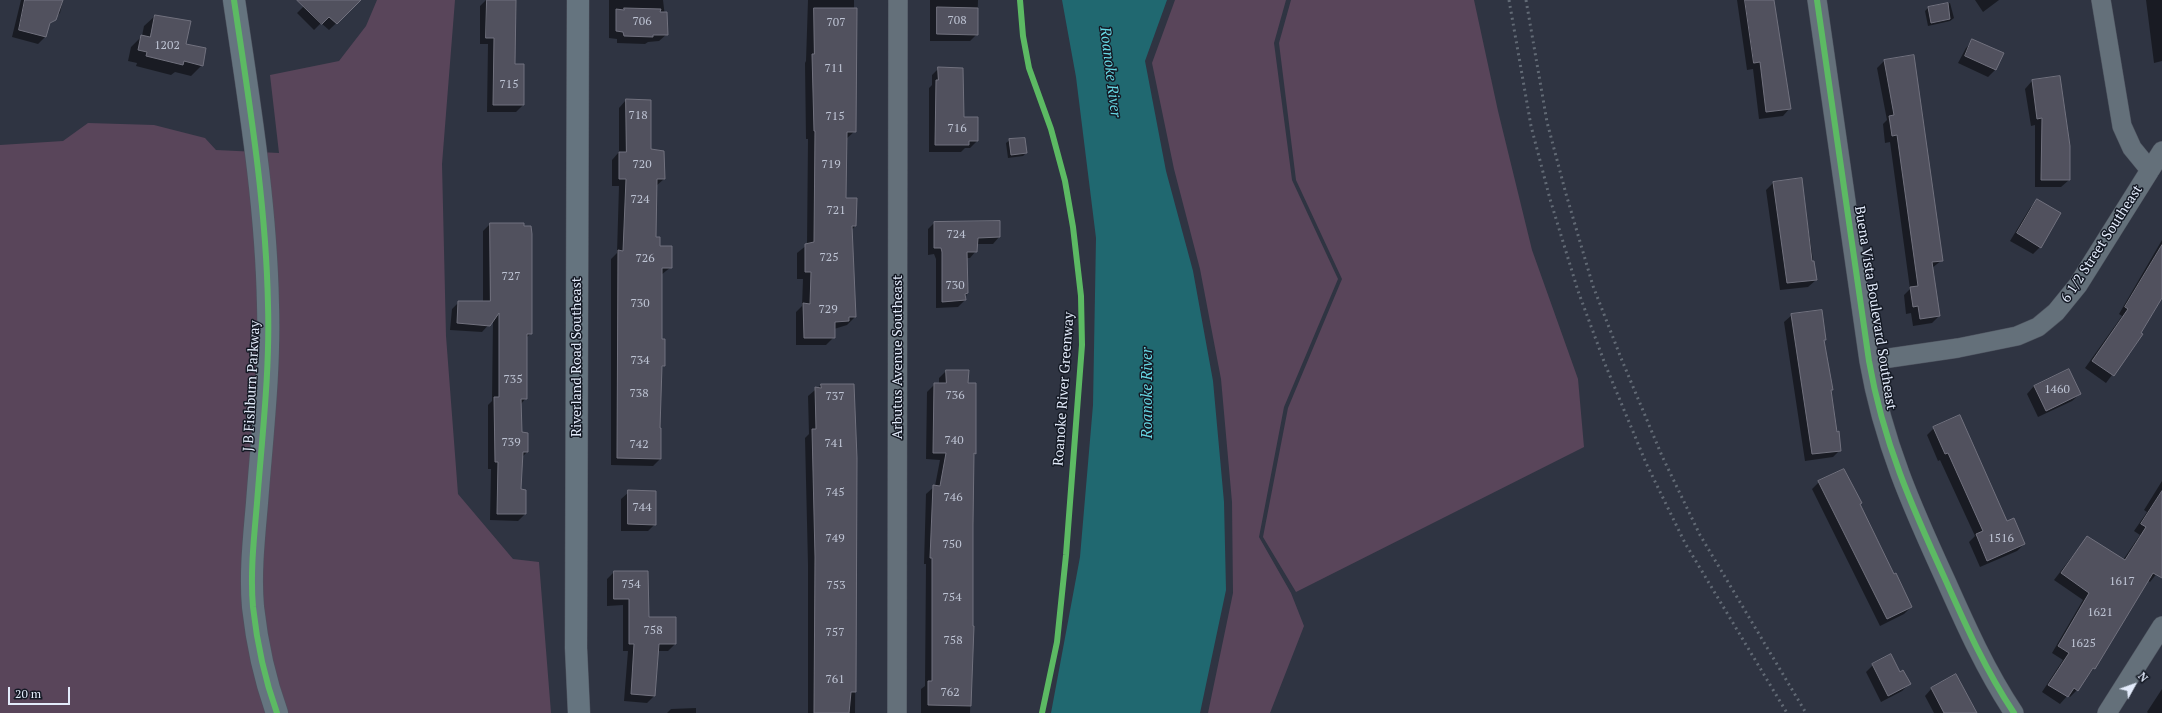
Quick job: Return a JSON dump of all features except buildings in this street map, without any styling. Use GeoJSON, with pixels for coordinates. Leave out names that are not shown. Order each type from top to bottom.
{"type":"FeatureCollection","features":[{"type":"Feature","properties":{"kind":"street","name":"J B Fishburn Parkway"},"geometry":{"type":"LineString","coordinates":[[234,0],[260,185],[268,305],[267,375],[252,565],[253,607],[260,651],[276,713]]}},
{"type":"Feature","properties":{"kind":"street","name":"Riverland Road Southeast"},"geometry":{"type":"LineString","coordinates":[[578,0],[576,648],[579,713]]}},
{"type":"Feature","properties":{"kind":"street","name":"Arbutus Avenue Southeast"},"geometry":{"type":"LineString","coordinates":[[897,713],[898,0]]}},
{"type":"Feature","properties":{"kind":"street","name":"Buena Vista Boulevard Southeast"},"geometry":{"type":"LineString","coordinates":[[1817,0],[1869,361],[1875,397],[1888,445],[1906,495],[1985,667],[2014,713]]}},
{"type":"Feature","properties":{"kind":"street"},"geometry":{"type":"LineString","coordinates":[[2101,0],[2122,126],[2132,148],[2150,170]]}},
{"type":"Feature","properties":{"kind":"street","name":"6 1/2 Street Southeast"},"geometry":{"type":"LineString","coordinates":[[1869,361],[1958,348],[2017,336],[2038,327],[2056,312],[2078,285],[2162,151]]}},
{"type":"Feature","properties":{"kind":"street"},"geometry":{"type":"LineString","coordinates":[[2107,713],[2162,626]]}},
{"type":"Feature","properties":{"kind":"shaded area"},"geometry":{"type":"Polygon","coordinates":[[[377,0],[455,0],[442,164],[446,336],[458,494],[513,559],[539,562],[551,713],[0,713],[0,145],[63,141],[88,123],[154,125],[205,138],[216,150],[279,153],[270,75],[339,61],[366,26],[377,0]]]}},
{"type":"Feature","properties":{"kind":"shaded area"},"geometry":{"type":"Polygon","coordinates":[[[1175,0],[1286,0],[1274,43],[1292,180],[1338,279],[1284,407],[1259,537],[1291,593],[1304,626],[1270,713],[1208,713],[1233,593],[1232,502],[1221,379],[1200,269],[1174,169],[1152,63],[1175,0]]]}},
{"type":"Feature","properties":{"kind":"shaded area"},"geometry":{"type":"Polygon","coordinates":[[[1291,0],[1474,0],[1498,111],[1532,250],[1578,379],[1584,447],[1296,592],[1263,537],[1288,408],[1342,279],[1296,180],[1279,43],[1291,0]]]}},
{"type":"Feature","properties":{"kind":"water","name":"Roanoke River"},"geometry":{"type":"Polygon","coordinates":[[[1062,0],[1167,0],[1145,61],[1166,171],[1193,271],[1213,381],[1224,502],[1226,590],[1200,713],[1051,713],[1080,557],[1093,405],[1096,238],[1076,77],[1062,0]]]}},
{"type":"Feature","properties":{"kind":"railway"},"geometry":{"type":"LineString","coordinates":[[1509,0],[1531,126],[1550,199],[1578,291],[1605,364],[1646,463],[1685,543],[1787,713]]}},
{"type":"Feature","properties":{"kind":"railway"},"geometry":{"type":"LineString","coordinates":[[1526,0],[1547,122],[1566,194],[1593,286],[1621,358],[1662,456],[1700,535],[1806,713]]}},
{"type":"Feature","properties":{"kind":"cycle path"},"geometry":{"type":"LineString","coordinates":[[234,0],[256,152],[267,266],[267,379],[252,568],[252,594],[259,648],[277,713]]}},
{"type":"Feature","properties":{"kind":"cycle path","name":"Roanoke River Greenway"},"geometry":{"type":"LineString","coordinates":[[1020,0],[1023,36],[1029,68],[1051,129],[1065,181],[1073,227],[1081,296],[1082,345],[1066,555],[1057,642],[1042,713]]}},
{"type":"Feature","properties":{"kind":"cycle path"},"geometry":{"type":"LineString","coordinates":[[1817,0],[1869,361],[1882,419],[1910,500],[1961,615],[1994,681],[2014,713]]}}]}
